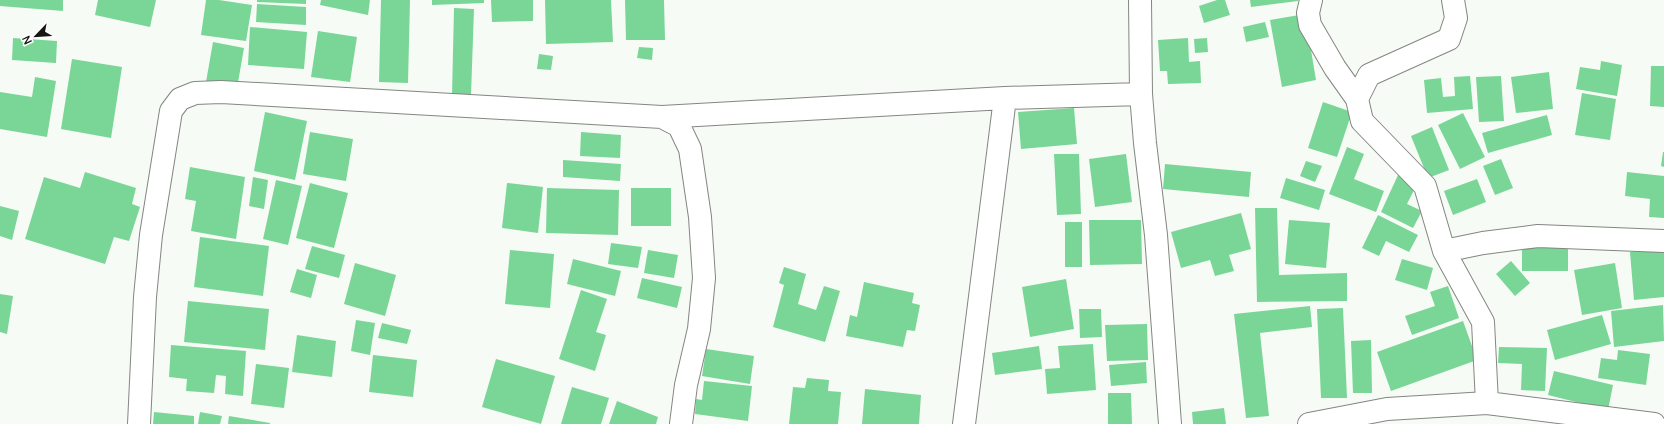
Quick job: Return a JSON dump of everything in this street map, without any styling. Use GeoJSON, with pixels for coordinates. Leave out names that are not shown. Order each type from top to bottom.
{"type":"FeatureCollection","features":[{"type":"Feature","properties":{"kind":"street"},"geometry":{"type":"LineString","coordinates":[[1140,0],[1141,94],[1145,143],[1156,235],[1170,424]]}},
{"type":"Feature","properties":{"kind":"street"},"geometry":{"type":"LineString","coordinates":[[1311,0],[1308,13],[1310,25],[1357,99],[1362,121],[1425,186],[1444,251],[1483,322],[1487,403]]}},
{"type":"Feature","properties":{"kind":"street"},"geometry":{"type":"LineString","coordinates":[[1357,99],[1369,75],[1449,39],[1456,18],[1453,0]]}},
{"type":"Feature","properties":{"kind":"street"},"geometry":{"type":"LineString","coordinates":[[139,424],[145,297],[151,235],[171,112],[180,99],[195,93],[221,92],[662,117],[1005,98],[1141,94]]}},
{"type":"Feature","properties":{"kind":"street"},"geometry":{"type":"LineString","coordinates":[[964,424],[1005,98]]}},
{"type":"Feature","properties":{"kind":"street"},"geometry":{"type":"LineString","coordinates":[[662,117],[679,126],[690,149],[700,217],[704,278],[699,329],[686,385],[681,424]]}},
{"type":"Feature","properties":{"kind":"street"},"geometry":{"type":"LineString","coordinates":[[1444,251],[1483,243],[1538,236],[1664,241]]}},
{"type":"Feature","properties":{"kind":"street"},"geometry":{"type":"LineString","coordinates":[[1309,424],[1387,409],[1487,403],[1654,424]]}},
{"type":"Feature","properties":{"kind":"building"},"geometry":{"type":"Polygon","coordinates":[[[0,0],[63,0],[63,11],[0,6],[0,0]]]}},
{"type":"Feature","properties":{"kind":"building"},"geometry":{"type":"Polygon","coordinates":[[[98,0],[156,0],[150,27],[95,15],[98,0]]]}},
{"type":"Feature","properties":{"kind":"building"},"geometry":{"type":"Polygon","coordinates":[[[206,0],[219,0],[252,5],[246,41],[201,35],[206,0]]]}},
{"type":"Feature","properties":{"kind":"building"},"geometry":{"type":"Polygon","coordinates":[[[257,0],[306,0],[306,4],[257,2],[257,0]]]}},
{"type":"Feature","properties":{"kind":"building"},"geometry":{"type":"Polygon","coordinates":[[[321,0],[370,0],[368,15],[320,5],[321,0]]]}},
{"type":"Feature","properties":{"kind":"building"},"geometry":{"type":"Polygon","coordinates":[[[381,0],[410,0],[408,83],[379,82],[381,0]]]}},
{"type":"Feature","properties":{"kind":"building"},"geometry":{"type":"Polygon","coordinates":[[[432,0],[484,0],[484,3],[432,5],[432,0]]]}},
{"type":"Feature","properties":{"kind":"building"},"geometry":{"type":"Polygon","coordinates":[[[491,0],[533,0],[533,21],[492,22],[491,0]]]}},
{"type":"Feature","properties":{"kind":"building"},"geometry":{"type":"Polygon","coordinates":[[[545,0],[611,0],[613,42],[546,44],[545,0]]]}},
{"type":"Feature","properties":{"kind":"building"},"geometry":{"type":"Polygon","coordinates":[[[625,0],[664,0],[665,40],[626,40],[625,0]]]}},
{"type":"Feature","properties":{"kind":"building"},"geometry":{"type":"Polygon","coordinates":[[[1217,0],[1225,0],[1230,15],[1204,23],[1199,6],[1217,0]]]}},
{"type":"Feature","properties":{"kind":"building"},"geometry":{"type":"Polygon","coordinates":[[[1250,0],[1298,0],[1298,1],[1251,7],[1250,0]]]}},
{"type":"Feature","properties":{"kind":"building"},"geometry":{"type":"Polygon","coordinates":[[[257,4],[306,7],[306,25],[256,22],[257,4]]]}},
{"type":"Feature","properties":{"kind":"building"},"geometry":{"type":"Polygon","coordinates":[[[454,8],[474,9],[471,95],[452,95],[454,8]]]}},
{"type":"Feature","properties":{"kind":"building"},"geometry":{"type":"Polygon","coordinates":[[[1305,14],[1316,80],[1282,87],[1270,20],[1305,14]]]}},
{"type":"Feature","properties":{"kind":"building"},"geometry":{"type":"Polygon","coordinates":[[[1265,22],[1269,37],[1246,42],[1243,27],[1265,22]]]}},
{"type":"Feature","properties":{"kind":"building"},"geometry":{"type":"Polygon","coordinates":[[[250,27],[307,32],[304,69],[248,65],[250,27]]]}},
{"type":"Feature","properties":{"kind":"building"},"geometry":{"type":"Polygon","coordinates":[[[318,31],[357,37],[350,82],[311,77],[318,31]]]}},
{"type":"Feature","properties":{"kind":"building"},"geometry":{"type":"Polygon","coordinates":[[[13,38],[57,41],[56,63],[12,60],[13,38]]]}},
{"type":"Feature","properties":{"kind":"building"},"geometry":{"type":"Polygon","coordinates":[[[1188,38],[1189,62],[1200,61],[1201,83],[1168,84],[1167,71],[1160,71],[1158,40],[1188,38]]]}},
{"type":"Feature","properties":{"kind":"building"},"geometry":{"type":"Polygon","coordinates":[[[1207,38],[1208,52],[1195,53],[1194,39],[1207,38]]]}},
{"type":"Feature","properties":{"kind":"building"},"geometry":{"type":"Polygon","coordinates":[[[213,42],[244,48],[237,88],[206,82],[213,42]]]}},
{"type":"Feature","properties":{"kind":"building"},"geometry":{"type":"Polygon","coordinates":[[[639,47],[653,48],[652,60],[637,58],[639,47]]]}},
{"type":"Feature","properties":{"kind":"building"},"geometry":{"type":"Polygon","coordinates":[[[539,54],[553,56],[551,70],[537,69],[539,54]]]}},
{"type":"Feature","properties":{"kind":"building"},"geometry":{"type":"Polygon","coordinates":[[[72,59],[122,67],[111,138],[61,129],[72,59]]]}},
{"type":"Feature","properties":{"kind":"building"},"geometry":{"type":"Polygon","coordinates":[[[1601,61],[1622,65],[1617,96],[1576,89],[1580,67],[1600,70],[1601,61]]]}},
{"type":"Feature","properties":{"kind":"building"},"geometry":{"type":"Polygon","coordinates":[[[1651,66],[1664,66],[1664,107],[1650,106],[1651,66]]]}},
{"type":"Feature","properties":{"kind":"building"},"geometry":{"type":"Polygon","coordinates":[[[1549,72],[1553,109],[1516,113],[1511,77],[1549,72]]]}},
{"type":"Feature","properties":{"kind":"building"},"geometry":{"type":"Polygon","coordinates":[[[1470,76],[1473,109],[1427,113],[1424,80],[1441,78],[1443,97],[1455,96],[1454,77],[1470,76]]]}},
{"type":"Feature","properties":{"kind":"building"},"geometry":{"type":"Polygon","coordinates":[[[1501,76],[1504,121],[1479,122],[1476,77],[1501,76]]]}},
{"type":"Feature","properties":{"kind":"building"},"geometry":{"type":"Polygon","coordinates":[[[35,77],[56,81],[47,137],[0,129],[0,92],[32,97],[35,77]]]}},
{"type":"Feature","properties":{"kind":"building"},"geometry":{"type":"Polygon","coordinates":[[[1582,93],[1616,99],[1610,140],[1575,135],[1582,93]]]}},
{"type":"Feature","properties":{"kind":"building"},"geometry":{"type":"Polygon","coordinates":[[[1323,102],[1352,112],[1337,157],[1308,148],[1323,102]]]}},
{"type":"Feature","properties":{"kind":"building"},"geometry":{"type":"Polygon","coordinates":[[[1074,108],[1077,144],[1021,149],[1018,112],[1074,108]]]}},
{"type":"Feature","properties":{"kind":"building"},"geometry":{"type":"Polygon","coordinates":[[[265,112],[307,121],[295,180],[254,171],[265,112]]]}},
{"type":"Feature","properties":{"kind":"building"},"geometry":{"type":"Polygon","coordinates":[[[1463,113],[1485,157],[1460,169],[1438,125],[1463,113]]]}},
{"type":"Feature","properties":{"kind":"building"},"geometry":{"type":"Polygon","coordinates":[[[1547,115],[1552,135],[1488,153],[1482,133],[1547,115]]]}},
{"type":"Feature","properties":{"kind":"building"},"geometry":{"type":"Polygon","coordinates":[[[1432,127],[1449,170],[1428,178],[1411,136],[1432,127]]]}},
{"type":"Feature","properties":{"kind":"building"},"geometry":{"type":"Polygon","coordinates":[[[310,132],[353,139],[346,181],[303,174],[310,132]]]}},
{"type":"Feature","properties":{"kind":"building"},"geometry":{"type":"Polygon","coordinates":[[[581,132],[621,135],[620,158],[580,156],[581,132]]]}},
{"type":"Feature","properties":{"kind":"building"},"geometry":{"type":"Polygon","coordinates":[[[1347,147],[1364,154],[1354,179],[1384,191],[1376,212],[1329,194],[1347,147]]]}},
{"type":"Feature","properties":{"kind":"building"},"geometry":{"type":"Polygon","coordinates":[[[1664,152],[1664,167],[1661,166],[1664,152]]]}},
{"type":"Feature","properties":{"kind":"building"},"geometry":{"type":"Polygon","coordinates":[[[1054,154],[1079,154],[1081,214],[1057,215],[1054,154]]]}},
{"type":"Feature","properties":{"kind":"building"},"geometry":{"type":"Polygon","coordinates":[[[1126,154],[1132,202],[1095,207],[1089,159],[1126,154]]]}},
{"type":"Feature","properties":{"kind":"building"},"geometry":{"type":"Polygon","coordinates":[[[1501,159],[1513,188],[1495,195],[1483,166],[1501,159]]]}},
{"type":"Feature","properties":{"kind":"building"},"geometry":{"type":"Polygon","coordinates":[[[563,160],[621,164],[620,181],[563,177],[563,160]]]}},
{"type":"Feature","properties":{"kind":"building"},"geometry":{"type":"Polygon","coordinates":[[[1306,161],[1322,166],[1315,182],[1300,176],[1306,161]]]}},
{"type":"Feature","properties":{"kind":"building"},"geometry":{"type":"Polygon","coordinates":[[[1165,164],[1251,172],[1249,197],[1163,189],[1165,164]]]}},
{"type":"Feature","properties":{"kind":"building"},"geometry":{"type":"Polygon","coordinates":[[[190,167],[245,177],[236,239],[191,231],[196,201],[185,199],[190,167]]]}},
{"type":"Feature","properties":{"kind":"building"},"geometry":{"type":"Polygon","coordinates":[[[85,172],[136,188],[132,204],[140,207],[129,241],[114,237],[105,264],[25,239],[44,177],[80,188],[85,172]]]}},
{"type":"Feature","properties":{"kind":"building"},"geometry":{"type":"Polygon","coordinates":[[[1627,172],[1664,176],[1664,218],[1649,217],[1650,199],[1625,196],[1627,172]]]}},
{"type":"Feature","properties":{"kind":"building"},"geometry":{"type":"Polygon","coordinates":[[[1398,175],[1417,184],[1407,204],[1422,211],[1413,228],[1381,212],[1398,175]]]}},
{"type":"Feature","properties":{"kind":"building"},"geometry":{"type":"Polygon","coordinates":[[[253,177],[268,180],[264,209],[249,206],[253,177]]]}},
{"type":"Feature","properties":{"kind":"building"},"geometry":{"type":"Polygon","coordinates":[[[1286,178],[1325,190],[1319,210],[1280,198],[1286,178]]]}},
{"type":"Feature","properties":{"kind":"building"},"geometry":{"type":"Polygon","coordinates":[[[1477,179],[1486,202],[1453,215],[1444,191],[1477,179]]]}},
{"type":"Feature","properties":{"kind":"building"},"geometry":{"type":"Polygon","coordinates":[[[276,180],[302,186],[288,245],[263,239],[276,180]]]}},
{"type":"Feature","properties":{"kind":"building"},"geometry":{"type":"Polygon","coordinates":[[[310,183],[348,193],[334,248],[296,238],[310,183]]]}},
{"type":"Feature","properties":{"kind":"building"},"geometry":{"type":"Polygon","coordinates":[[[507,183],[543,187],[538,233],[502,228],[507,183]]]}},
{"type":"Feature","properties":{"kind":"building"},"geometry":{"type":"Polygon","coordinates":[[[547,188],[619,190],[618,235],[546,233],[547,188]]]}},
{"type":"Feature","properties":{"kind":"building"},"geometry":{"type":"Polygon","coordinates":[[[631,188],[671,188],[671,226],[631,226],[631,188]]]}},
{"type":"Feature","properties":{"kind":"building"},"geometry":{"type":"Polygon","coordinates":[[[0,206],[19,211],[12,240],[0,236],[0,206]]]}},
{"type":"Feature","properties":{"kind":"building"},"geometry":{"type":"Polygon","coordinates":[[[1255,208],[1277,208],[1279,275],[1347,273],[1347,301],[1257,302],[1255,208]]]}},
{"type":"Feature","properties":{"kind":"building"},"geometry":{"type":"Polygon","coordinates":[[[1241,213],[1251,249],[1229,255],[1234,271],[1215,276],[1210,260],[1181,268],[1171,232],[1241,213]]]}},
{"type":"Feature","properties":{"kind":"building"},"geometry":{"type":"Polygon","coordinates":[[[1378,215],[1418,235],[1409,252],[1386,241],[1379,256],[1362,248],[1378,215]]]}},
{"type":"Feature","properties":{"kind":"building"},"geometry":{"type":"Polygon","coordinates":[[[1089,220],[1141,220],[1142,264],[1090,265],[1089,220]]]}},
{"type":"Feature","properties":{"kind":"building"},"geometry":{"type":"Polygon","coordinates":[[[1289,220],[1330,223],[1326,268],[1285,264],[1289,220]]]}},
{"type":"Feature","properties":{"kind":"building"},"geometry":{"type":"Polygon","coordinates":[[[1065,222],[1082,222],[1082,267],[1065,267],[1065,222]]]}},
{"type":"Feature","properties":{"kind":"building"},"geometry":{"type":"Polygon","coordinates":[[[200,237],[269,246],[263,296],[194,287],[200,237]]]}},
{"type":"Feature","properties":{"kind":"building"},"geometry":{"type":"Polygon","coordinates":[[[1568,242],[1568,271],[1522,271],[1522,243],[1568,242]]]}},
{"type":"Feature","properties":{"kind":"building"},"geometry":{"type":"Polygon","coordinates":[[[611,243],[642,247],[638,268],[608,264],[611,243]]]}},
{"type":"Feature","properties":{"kind":"building"},"geometry":{"type":"Polygon","coordinates":[[[312,246],[345,255],[339,278],[305,269],[312,246]]]}},
{"type":"Feature","properties":{"kind":"building"},"geometry":{"type":"Polygon","coordinates":[[[1664,249],[1664,297],[1634,300],[1630,252],[1664,249]]]}},
{"type":"Feature","properties":{"kind":"building"},"geometry":{"type":"Polygon","coordinates":[[[510,250],[554,254],[550,308],[505,304],[510,250]]]}},
{"type":"Feature","properties":{"kind":"building"},"geometry":{"type":"Polygon","coordinates":[[[648,250],[678,255],[674,278],[644,273],[648,250]]]}},
{"type":"Feature","properties":{"kind":"building"},"geometry":{"type":"Polygon","coordinates":[[[573,259],[621,271],[615,296],[567,284],[573,259]]]}},
{"type":"Feature","properties":{"kind":"building"},"geometry":{"type":"Polygon","coordinates":[[[1402,259],[1433,268],[1427,290],[1395,280],[1402,259]]]}},
{"type":"Feature","properties":{"kind":"building"},"geometry":{"type":"Polygon","coordinates":[[[1511,261],[1530,283],[1515,296],[1496,274],[1511,261]]]}},
{"type":"Feature","properties":{"kind":"building"},"geometry":{"type":"Polygon","coordinates":[[[355,263],[396,275],[385,316],[344,304],[355,263]]]}},
{"type":"Feature","properties":{"kind":"building"},"geometry":{"type":"Polygon","coordinates":[[[1615,263],[1622,308],[1582,315],[1574,270],[1615,263]]]}},
{"type":"Feature","properties":{"kind":"building"},"geometry":{"type":"Polygon","coordinates":[[[784,267],[806,274],[798,304],[816,310],[824,286],[840,291],[825,342],[773,327],[784,285],[779,283],[784,267]]]}},
{"type":"Feature","properties":{"kind":"building"},"geometry":{"type":"Polygon","coordinates":[[[297,269],[317,275],[311,298],[290,292],[297,269]]]}},
{"type":"Feature","properties":{"kind":"building"},"geometry":{"type":"Polygon","coordinates":[[[642,278],[682,287],[677,308],[637,298],[642,278]]]}},
{"type":"Feature","properties":{"kind":"building"},"geometry":{"type":"Polygon","coordinates":[[[1066,279],[1074,329],[1030,337],[1022,287],[1066,279]]]}},
{"type":"Feature","properties":{"kind":"building"},"geometry":{"type":"Polygon","coordinates":[[[864,282],[914,293],[912,303],[920,305],[915,331],[907,330],[903,347],[846,336],[850,315],[857,317],[864,282]]]}},
{"type":"Feature","properties":{"kind":"building"},"geometry":{"type":"Polygon","coordinates":[[[1448,286],[1459,318],[1412,335],[1405,316],[1435,306],[1430,292],[1448,286]]]}},
{"type":"Feature","properties":{"kind":"building"},"geometry":{"type":"Polygon","coordinates":[[[581,290],[607,299],[596,332],[606,335],[595,371],[559,359],[581,290]]]}},
{"type":"Feature","properties":{"kind":"building"},"geometry":{"type":"Polygon","coordinates":[[[0,294],[13,296],[7,334],[0,332],[0,294]]]}},
{"type":"Feature","properties":{"kind":"building"},"geometry":{"type":"Polygon","coordinates":[[[188,301],[269,309],[265,350],[184,342],[188,301]]]}},
{"type":"Feature","properties":{"kind":"building"},"geometry":{"type":"Polygon","coordinates":[[[1663,305],[1664,341],[1614,347],[1611,311],[1663,305]]]}},
{"type":"Feature","properties":{"kind":"building"},"geometry":{"type":"Polygon","coordinates":[[[1310,306],[1312,327],[1260,333],[1269,416],[1246,418],[1234,314],[1310,306]]]}},
{"type":"Feature","properties":{"kind":"building"},"geometry":{"type":"Polygon","coordinates":[[[1343,308],[1347,398],[1321,398],[1317,309],[1343,308]]]}},
{"type":"Feature","properties":{"kind":"building"},"geometry":{"type":"Polygon","coordinates":[[[1079,309],[1101,309],[1102,337],[1080,338],[1079,309]]]}},
{"type":"Feature","properties":{"kind":"building"},"geometry":{"type":"Polygon","coordinates":[[[1602,315],[1611,344],[1555,360],[1547,330],[1602,315]]]}},
{"type":"Feature","properties":{"kind":"building"},"geometry":{"type":"Polygon","coordinates":[[[356,320],[375,323],[370,355],[351,351],[356,320]]]}},
{"type":"Feature","properties":{"kind":"building"},"geometry":{"type":"Polygon","coordinates":[[[1463,321],[1477,360],[1391,391],[1377,352],[1463,321]]]}},
{"type":"Feature","properties":{"kind":"building"},"geometry":{"type":"Polygon","coordinates":[[[382,323],[411,330],[407,344],[378,338],[382,323]]]}},
{"type":"Feature","properties":{"kind":"building"},"geometry":{"type":"Polygon","coordinates":[[[1147,324],[1148,360],[1107,361],[1105,325],[1147,324]]]}},
{"type":"Feature","properties":{"kind":"building"},"geometry":{"type":"Polygon","coordinates":[[[297,335],[336,341],[332,377],[292,372],[297,335]]]}},
{"type":"Feature","properties":{"kind":"building"},"geometry":{"type":"Polygon","coordinates":[[[1371,340],[1372,393],[1353,393],[1351,341],[1371,340]]]}},
{"type":"Feature","properties":{"kind":"building"},"geometry":{"type":"Polygon","coordinates":[[[1093,344],[1096,390],[1047,394],[1045,369],[1060,368],[1058,346],[1093,344]]]}},
{"type":"Feature","properties":{"kind":"building"},"geometry":{"type":"Polygon","coordinates":[[[171,345],[246,351],[243,396],[225,394],[226,376],[216,375],[214,393],[186,391],[187,379],[169,377],[171,345]]]}},
{"type":"Feature","properties":{"kind":"building"},"geometry":{"type":"Polygon","coordinates":[[[1039,346],[1042,369],[995,375],[992,353],[1039,346]]]}},
{"type":"Feature","properties":{"kind":"building"},"geometry":{"type":"Polygon","coordinates":[[[1499,347],[1547,348],[1545,391],[1521,390],[1522,364],[1498,363],[1499,347]]]}},
{"type":"Feature","properties":{"kind":"building"},"geometry":{"type":"Polygon","coordinates":[[[706,349],[754,356],[750,384],[702,376],[706,349]]]}},
{"type":"Feature","properties":{"kind":"building"},"geometry":{"type":"Polygon","coordinates":[[[1618,350],[1650,354],[1646,385],[1598,378],[1601,358],[1617,360],[1618,350]]]}},
{"type":"Feature","properties":{"kind":"building"},"geometry":{"type":"Polygon","coordinates":[[[373,355],[417,360],[413,397],[369,392],[373,355]]]}},
{"type":"Feature","properties":{"kind":"building"},"geometry":{"type":"Polygon","coordinates":[[[496,359],[555,376],[541,424],[482,407],[496,359]]]}},
{"type":"Feature","properties":{"kind":"building"},"geometry":{"type":"Polygon","coordinates":[[[1146,362],[1147,383],[1111,386],[1109,365],[1146,362]]]}},
{"type":"Feature","properties":{"kind":"building"},"geometry":{"type":"Polygon","coordinates":[[[256,364],[289,368],[284,408],[251,404],[256,364]]]}},
{"type":"Feature","properties":{"kind":"building"},"geometry":{"type":"Polygon","coordinates":[[[1554,371],[1613,385],[1608,410],[1548,395],[1554,371]]]}},
{"type":"Feature","properties":{"kind":"building"},"geometry":{"type":"Polygon","coordinates":[[[807,378],[829,380],[828,391],[841,392],[838,424],[789,424],[793,387],[805,388],[807,378]]]}},
{"type":"Feature","properties":{"kind":"building"},"geometry":{"type":"Polygon","coordinates":[[[704,381],[752,386],[748,421],[695,414],[696,399],[702,400],[704,381]]]}},
{"type":"Feature","properties":{"kind":"building"},"geometry":{"type":"Polygon","coordinates":[[[572,387],[609,398],[601,424],[561,424],[572,387]]]}},
{"type":"Feature","properties":{"kind":"building"},"geometry":{"type":"Polygon","coordinates":[[[865,389],[921,395],[919,424],[862,424],[865,389]]]}},
{"type":"Feature","properties":{"kind":"building"},"geometry":{"type":"Polygon","coordinates":[[[1108,393],[1131,393],[1132,424],[1108,424],[1108,393]]]}},
{"type":"Feature","properties":{"kind":"building"},"geometry":{"type":"Polygon","coordinates":[[[617,401],[658,417],[656,424],[609,424],[617,401]]]}},
{"type":"Feature","properties":{"kind":"building"},"geometry":{"type":"Polygon","coordinates":[[[1224,408],[1226,424],[1193,424],[1192,412],[1224,408]]]}},
{"type":"Feature","properties":{"kind":"building"},"geometry":{"type":"Polygon","coordinates":[[[154,412],[194,416],[194,424],[153,424],[154,412]]]}},
{"type":"Feature","properties":{"kind":"building"},"geometry":{"type":"Polygon","coordinates":[[[200,412],[222,416],[220,424],[198,424],[200,412]]]}},
{"type":"Feature","properties":{"kind":"building"},"geometry":{"type":"Polygon","coordinates":[[[229,416],[270,423],[270,424],[228,424],[229,416]]]}}]}
